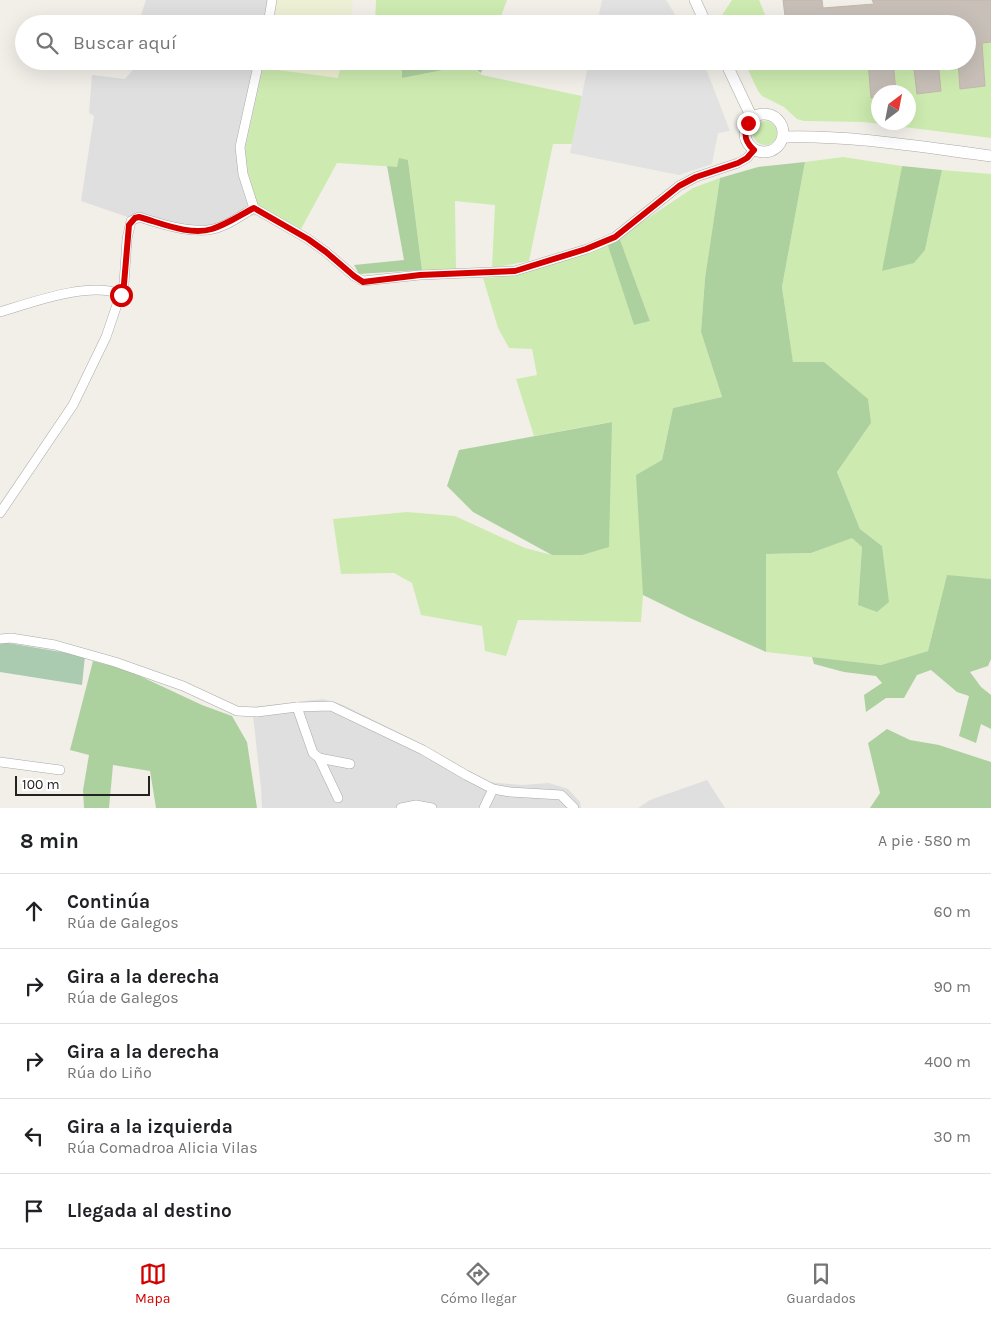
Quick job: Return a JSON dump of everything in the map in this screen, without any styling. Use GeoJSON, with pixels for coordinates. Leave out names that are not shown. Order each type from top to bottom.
{"type":"FeatureCollection","features":[{"type":"Feature","properties":{"kind":"street"},"geometry":{"type":"LineString","coordinates":[[270,15],[272,0]]}},
{"type":"Feature","properties":{"kind":"street"},"geometry":{"type":"LineString","coordinates":[[695,0],[702,15]]}},
{"type":"Feature","properties":{"kind":"street"},"geometry":{"type":"LineString","coordinates":[[257,70],[240,147],[242,174],[254,208],[314,243],[363,282],[420,275],[515,271],[586,249],[615,237],[679,186],[696,177],[738,163],[747,158],[754,150]]}},
{"type":"Feature","properties":{"kind":"street"},"geometry":{"type":"LineString","coordinates":[[729,70],[752,118]]}},
{"type":"Feature","properties":{"kind":"street"},"geometry":{"type":"LineString","coordinates":[[762,114],[774,117],[781,125],[783,136],[778,146],[770,152],[764,152],[754,150],[746,141],[745,135],[748,123],[752,118],[762,114]]}},
{"type":"Feature","properties":{"kind":"street"},"geometry":{"type":"LineString","coordinates":[[783,136],[864,139],[991,156]]}},
{"type":"Feature","properties":{"kind":"street"},"geometry":{"type":"LineString","coordinates":[[0,513],[73,405],[106,338],[124,284],[129,225],[135,218],[139,217],[190,230],[210,230],[228,223],[254,208]]}},
{"type":"Feature","properties":{"kind":"street"},"geometry":{"type":"LineString","coordinates":[[0,312],[64,293],[93,290],[121,295]]}},
{"type":"Feature","properties":{"kind":"street"},"geometry":{"type":"LineString","coordinates":[[0,640],[11,638],[55,645],[115,662],[183,686],[237,711],[257,712],[297,707],[331,706],[423,750],[466,776],[493,789],[561,795],[574,808]]}},
{"type":"Feature","properties":{"kind":"street"},"geometry":{"type":"LineString","coordinates":[[297,707],[313,753],[319,758],[338,798]]}},
{"type":"Feature","properties":{"kind":"street"},"geometry":{"type":"LineString","coordinates":[[319,758],[350,764]]}},
{"type":"Feature","properties":{"kind":"street"},"geometry":{"type":"LineString","coordinates":[[0,762],[60,770]]}},
{"type":"Feature","properties":{"kind":"street"},"geometry":{"type":"LineString","coordinates":[[484,808],[493,789]]}},
{"type":"Feature","properties":{"kind":"street"},"geometry":{"type":"LineString","coordinates":[[401,808],[416,805],[432,808]]}},
{"type":"Feature","properties":{"kind":"shaded area"},"geometry":{"type":"Polygon","coordinates":[[[146,0],[281,0],[277,15],[141,15],[146,0]]]}},
{"type":"Feature","properties":{"kind":"shaded area"},"geometry":{"type":"Polygon","coordinates":[[[602,0],[666,0],[675,15],[599,15],[602,0]]]}},
{"type":"Feature","properties":{"kind":"shaded area"},"geometry":{"type":"Polygon","coordinates":[[[133,70],[265,70],[248,150],[261,214],[251,216],[213,233],[145,223],[81,201],[94,116],[89,113],[92,75],[125,79],[133,70]]]}},
{"type":"Feature","properties":{"kind":"shaded area"},"geometry":{"type":"Polygon","coordinates":[[[587,70],[706,70],[730,131],[718,133],[712,164],[679,175],[570,153],[587,70]]]}},
{"type":"Feature","properties":{"kind":"shaded area"},"geometry":{"type":"Polygon","coordinates":[[[323,699],[341,704],[410,738],[488,782],[522,785],[549,783],[568,789],[580,802],[581,808],[262,808],[252,707],[323,699]]]}},
{"type":"Feature","properties":{"kind":"shaded area"},"geometry":{"type":"Polygon","coordinates":[[[707,780],[725,808],[638,808],[650,800],[707,780]]]}},
{"type":"Feature","properties":{"kind":"green space"},"geometry":{"type":"Polygon","coordinates":[[[275,0],[353,0],[352,15],[273,15],[275,0]]]}},
{"type":"Feature","properties":{"kind":"green space"},"geometry":{"type":"Polygon","coordinates":[[[376,0],[507,0],[501,15],[375,15],[376,0]]]}},
{"type":"Feature","properties":{"kind":"green space"},"geometry":{"type":"Polygon","coordinates":[[[732,0],[759,0],[765,15],[722,15],[732,0]]]}},
{"type":"Feature","properties":{"kind":"green space"},"geometry":{"type":"Polygon","coordinates":[[[991,42],[991,138],[916,129],[916,85],[895,85],[894,70],[959,70],[960,89],[985,86],[982,43],[991,42]]]}},
{"type":"Feature","properties":{"kind":"green space"},"geometry":{"type":"Polygon","coordinates":[[[263,70],[278,70],[338,78],[340,70],[402,70],[402,78],[443,70],[476,70],[482,75],[582,96],[572,144],[553,144],[529,261],[492,268],[495,205],[455,201],[456,269],[422,270],[408,160],[397,167],[337,163],[301,229],[256,205],[244,154],[263,70]]]}},
{"type":"Feature","properties":{"kind":"green space"},"geometry":{"type":"Polygon","coordinates":[[[278,70],[340,70],[339,78],[278,70]]]}},
{"type":"Feature","properties":{"kind":"green space"},"geometry":{"type":"Polygon","coordinates":[[[402,70],[443,70],[402,78],[402,70]]]}},
{"type":"Feature","properties":{"kind":"green space"},"geometry":{"type":"Polygon","coordinates":[[[748,70],[869,70],[871,123],[804,121],[797,119],[784,107],[762,96],[748,70]]]}},
{"type":"Feature","properties":{"kind":"green space"},"geometry":{"type":"Polygon","coordinates":[[[765,121],[774,124],[777,133],[774,142],[765,145],[756,142],[753,133],[756,124],[765,121]]]}},
{"type":"Feature","properties":{"kind":"green space"},"geometry":{"type":"Polygon","coordinates":[[[843,157],[902,166],[883,271],[925,250],[942,170],[991,174],[991,579],[947,576],[928,651],[881,665],[766,652],[766,554],[811,553],[852,537],[862,547],[858,605],[882,546],[860,529],[837,472],[871,423],[824,362],[793,363],[782,287],[805,162],[843,157]]]}},
{"type":"Feature","properties":{"kind":"green space"},"geometry":{"type":"Polygon","coordinates":[[[399,158],[408,160],[422,270],[359,274],[354,265],[404,260],[387,166],[397,167],[399,158]]]}},
{"type":"Feature","properties":{"kind":"green space"},"geometry":{"type":"Polygon","coordinates":[[[805,162],[782,287],[793,362],[824,362],[868,399],[871,423],[837,472],[860,529],[882,546],[889,602],[877,612],[858,605],[862,547],[852,538],[811,553],[766,554],[766,652],[643,595],[636,475],[662,460],[673,408],[722,397],[701,332],[705,278],[720,178],[758,167],[805,162]]]}},
{"type":"Feature","properties":{"kind":"green space"},"geometry":{"type":"Polygon","coordinates":[[[902,166],[942,170],[925,250],[914,263],[882,271],[902,166]]]}},
{"type":"Feature","properties":{"kind":"green space"},"geometry":{"type":"Polygon","coordinates":[[[720,178],[705,278],[701,332],[722,397],[673,408],[662,460],[641,622],[518,620],[506,656],[485,651],[482,626],[421,615],[412,583],[394,573],[341,574],[333,519],[407,512],[455,516],[525,548],[552,555],[582,555],[611,422],[534,436],[516,379],[537,375],[532,349],[509,348],[498,328],[483,278],[513,276],[560,262],[607,243],[634,324],[650,321],[619,237],[693,188],[720,178]]]}},
{"type":"Feature","properties":{"kind":"green space"},"geometry":{"type":"Polygon","coordinates":[[[619,237],[650,321],[634,325],[607,243],[619,237]]]}},
{"type":"Feature","properties":{"kind":"green space"},"geometry":{"type":"Polygon","coordinates":[[[612,422],[609,547],[582,555],[552,555],[473,512],[447,486],[459,450],[612,422]]]}},
{"type":"Feature","properties":{"kind":"green space"},"geometry":{"type":"Polygon","coordinates":[[[947,575],[991,579],[991,659],[988,666],[970,672],[981,687],[991,695],[991,729],[981,724],[976,743],[959,736],[969,696],[957,692],[931,670],[917,675],[904,698],[886,698],[866,712],[864,695],[882,683],[876,676],[844,672],[814,664],[812,657],[881,665],[928,651],[947,575]]]}},
{"type":"Feature","properties":{"kind":"green space"},"geometry":{"type":"Polygon","coordinates":[[[0,643],[85,656],[82,685],[0,672],[0,643]]]}},
{"type":"Feature","properties":{"kind":"green space"},"geometry":{"type":"Polygon","coordinates":[[[93,661],[127,670],[202,705],[232,716],[247,742],[257,808],[156,808],[150,771],[113,765],[109,808],[84,808],[83,790],[89,755],[70,750],[93,661]]]}},
{"type":"Feature","properties":{"kind":"green space"},"geometry":{"type":"Polygon","coordinates":[[[887,729],[910,740],[939,745],[991,762],[991,808],[870,808],[880,793],[868,743],[887,729]]]}},
{"type":"Feature","properties":{"kind":"building"},"geometry":{"type":"Polygon","coordinates":[[[783,0],[822,0],[823,8],[874,4],[872,0],[991,0],[991,42],[982,43],[985,86],[960,89],[959,70],[976,70],[976,15],[785,15],[783,0]]]}},
{"type":"Feature","properties":{"kind":"building"},"geometry":{"type":"Polygon","coordinates":[[[869,70],[894,70],[895,85],[871,85],[871,98],[869,70]]]}},
{"type":"Feature","properties":{"kind":"building"},"geometry":{"type":"Polygon","coordinates":[[[914,70],[939,70],[941,91],[917,94],[914,70]]]}},
{"type":"Feature","properties":{"kind":"route"},"geometry":{"type":"LineString","coordinates":[[121,295],[124,284],[129,225],[135,218],[139,217],[190,230],[210,230],[228,223],[254,208],[308,239],[363,282],[420,275],[515,271],[586,249],[615,237],[679,186],[696,177],[731,166],[747,158],[754,150],[746,141],[745,129],[748,123]]}}]}
